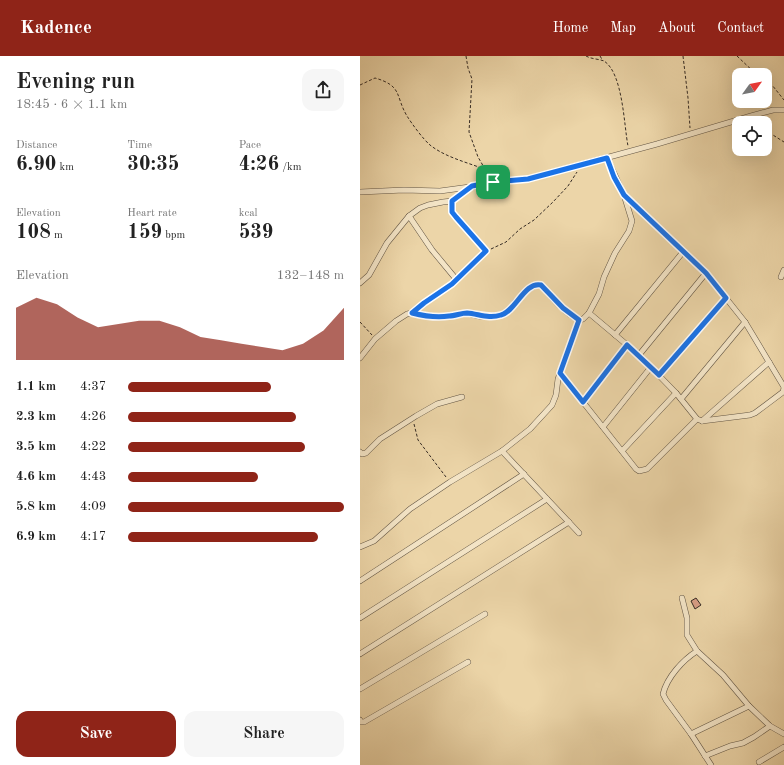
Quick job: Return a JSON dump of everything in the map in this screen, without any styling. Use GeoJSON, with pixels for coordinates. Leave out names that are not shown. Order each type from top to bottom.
{"type":"FeatureCollection","features":[{"type":"Feature","properties":{"kind":"street"},"geometry":{"type":"LineString","coordinates":[[360,192],[404,190],[440,191],[493,182],[528,179],[657,144],[690,133],[773,110],[784,110]]}},
{"type":"Feature","properties":{"kind":"street"},"geometry":{"type":"LineString","coordinates":[[360,547],[374,541],[410,509],[502,450],[530,429],[552,405],[556,395],[560,373],[579,320],[583,319],[589,313],[599,294],[614,253],[629,231],[632,221],[624,195],[614,177],[607,158]]}},
{"type":"Feature","properties":{"kind":"street"},"geometry":{"type":"LineString","coordinates":[[360,283],[369,275],[387,243],[409,216],[424,207],[435,203],[452,201],[472,186]]}},
{"type":"Feature","properties":{"kind":"street"},"geometry":{"type":"LineString","coordinates":[[624,195],[706,273],[745,322],[784,388],[783,392],[755,413],[750,415],[700,420]]}},
{"type":"Feature","properties":{"kind":"street"},"geometry":{"type":"LineString","coordinates":[[452,201],[452,212],[486,251]]}},
{"type":"Feature","properties":{"kind":"street"},"geometry":{"type":"LineString","coordinates":[[409,216],[432,250],[456,279]]}},
{"type":"Feature","properties":{"kind":"street"},"geometry":{"type":"LineString","coordinates":[[615,335],[683,252]]}},
{"type":"Feature","properties":{"kind":"street"},"geometry":{"type":"LineString","coordinates":[[781,277],[784,270]]}},
{"type":"Feature","properties":{"kind":"street"},"geometry":{"type":"LineString","coordinates":[[639,355],[706,273]]}},
{"type":"Feature","properties":{"kind":"street"},"geometry":{"type":"LineString","coordinates":[[360,358],[375,339],[402,316],[412,313],[447,317],[466,313],[483,317],[502,315],[509,311],[527,290],[538,284],[541,285],[553,299],[579,320]]}},
{"type":"Feature","properties":{"kind":"street"},"geometry":{"type":"LineString","coordinates":[[659,375],[726,298]]}},
{"type":"Feature","properties":{"kind":"street"},"geometry":{"type":"LineString","coordinates":[[589,313],[639,355],[700,420]]}},
{"type":"Feature","properties":{"kind":"street"},"geometry":{"type":"LineString","coordinates":[[680,400],[745,322]]}},
{"type":"Feature","properties":{"kind":"street"},"geometry":{"type":"LineString","coordinates":[[583,402],[627,345]]}},
{"type":"Feature","properties":{"kind":"street"},"geometry":{"type":"LineString","coordinates":[[560,373],[636,469],[643,471],[700,420],[769,362]]}},
{"type":"Feature","properties":{"kind":"street"},"geometry":{"type":"LineString","coordinates":[[603,427],[651,367]]}},
{"type":"Feature","properties":{"kind":"street"},"geometry":{"type":"LineString","coordinates":[[622,451],[676,393]]}},
{"type":"Feature","properties":{"kind":"street"},"geometry":{"type":"LineString","coordinates":[[360,452],[362,454],[366,453],[380,439],[437,404],[462,397]]}},
{"type":"Feature","properties":{"kind":"street"},"geometry":{"type":"LineString","coordinates":[[502,450],[579,533]]}},
{"type":"Feature","properties":{"kind":"street"},"geometry":{"type":"LineString","coordinates":[[360,581],[524,474]]}},
{"type":"Feature","properties":{"kind":"street"},"geometry":{"type":"LineString","coordinates":[[360,618],[547,499]]}},
{"type":"Feature","properties":{"kind":"street"},"geometry":{"type":"LineString","coordinates":[[360,654],[569,522]]}},
{"type":"Feature","properties":{"kind":"street"},"geometry":{"type":"LineString","coordinates":[[682,598],[687,618],[687,636],[697,651],[723,676],[749,706],[770,726],[784,734]]}},
{"type":"Feature","properties":{"kind":"street"},"geometry":{"type":"LineString","coordinates":[[360,689],[485,614]]}},
{"type":"Feature","properties":{"kind":"street"},"geometry":{"type":"LineString","coordinates":[[697,651],[681,663],[663,692],[666,700],[711,765]]}},
{"type":"Feature","properties":{"kind":"street"},"geometry":{"type":"LineString","coordinates":[[360,720],[361,722],[364,722],[468,662]]}},
{"type":"Feature","properties":{"kind":"street"},"geometry":{"type":"LineString","coordinates":[[690,734],[749,706]]}},
{"type":"Feature","properties":{"kind":"street"},"geometry":{"type":"LineString","coordinates":[[705,756],[730,746],[743,743],[770,726]]}},
{"type":"Feature","properties":{"kind":"street"},"geometry":{"type":"LineString","coordinates":[[758,762],[784,746]]}},
{"type":"Feature","properties":{"kind":"path"},"geometry":{"type":"LineString","coordinates":[[466,56],[466,63],[472,79],[469,132],[478,157],[493,182]]}},
{"type":"Feature","properties":{"kind":"path"},"geometry":{"type":"LineString","coordinates":[[586,56],[603,61]]}},
{"type":"Feature","properties":{"kind":"path"},"geometry":{"type":"LineString","coordinates":[[600,56],[615,74],[624,113],[628,151]]}},
{"type":"Feature","properties":{"kind":"path"},"geometry":{"type":"LineString","coordinates":[[683,56],[690,133]]}},
{"type":"Feature","properties":{"kind":"path"},"geometry":{"type":"LineString","coordinates":[[737,56],[750,68]]}},
{"type":"Feature","properties":{"kind":"path"},"geometry":{"type":"LineString","coordinates":[[360,85],[375,78],[384,80],[393,86],[398,93],[407,115],[422,137],[431,145],[458,160],[484,169]]}},
{"type":"Feature","properties":{"kind":"path"},"geometry":{"type":"LineString","coordinates":[[772,85],[784,100]]}},
{"type":"Feature","properties":{"kind":"path"},"geometry":{"type":"LineString","coordinates":[[772,134],[784,142]]}},
{"type":"Feature","properties":{"kind":"path"},"geometry":{"type":"LineString","coordinates":[[412,313],[452,284],[486,251],[506,242],[520,229],[534,220],[568,186],[582,165]]}},
{"type":"Feature","properties":{"kind":"path"},"geometry":{"type":"LineString","coordinates":[[360,322],[375,339]]}},
{"type":"Feature","properties":{"kind":"path"},"geometry":{"type":"LineString","coordinates":[[416,416],[414,425],[418,440],[450,482]]}},
{"type":"Feature","properties":{"kind":"building"},"geometry":{"type":"Polygon","coordinates":[[[696,598],[701,605],[695,609],[691,601],[696,598]]]}},
{"type":"Feature","properties":{"kind":"route"},"geometry":{"type":"LineString","coordinates":[[607,158],[614,177],[624,195],[706,273],[726,298],[659,375],[627,345],[583,402],[560,373],[579,320],[574,318],[553,299],[541,285],[538,284],[527,290],[509,311],[502,315],[483,317],[466,313],[447,317],[412,313],[452,284],[486,251],[452,212],[451,207],[452,201],[472,186],[493,182],[528,179],[607,158]]}}]}
